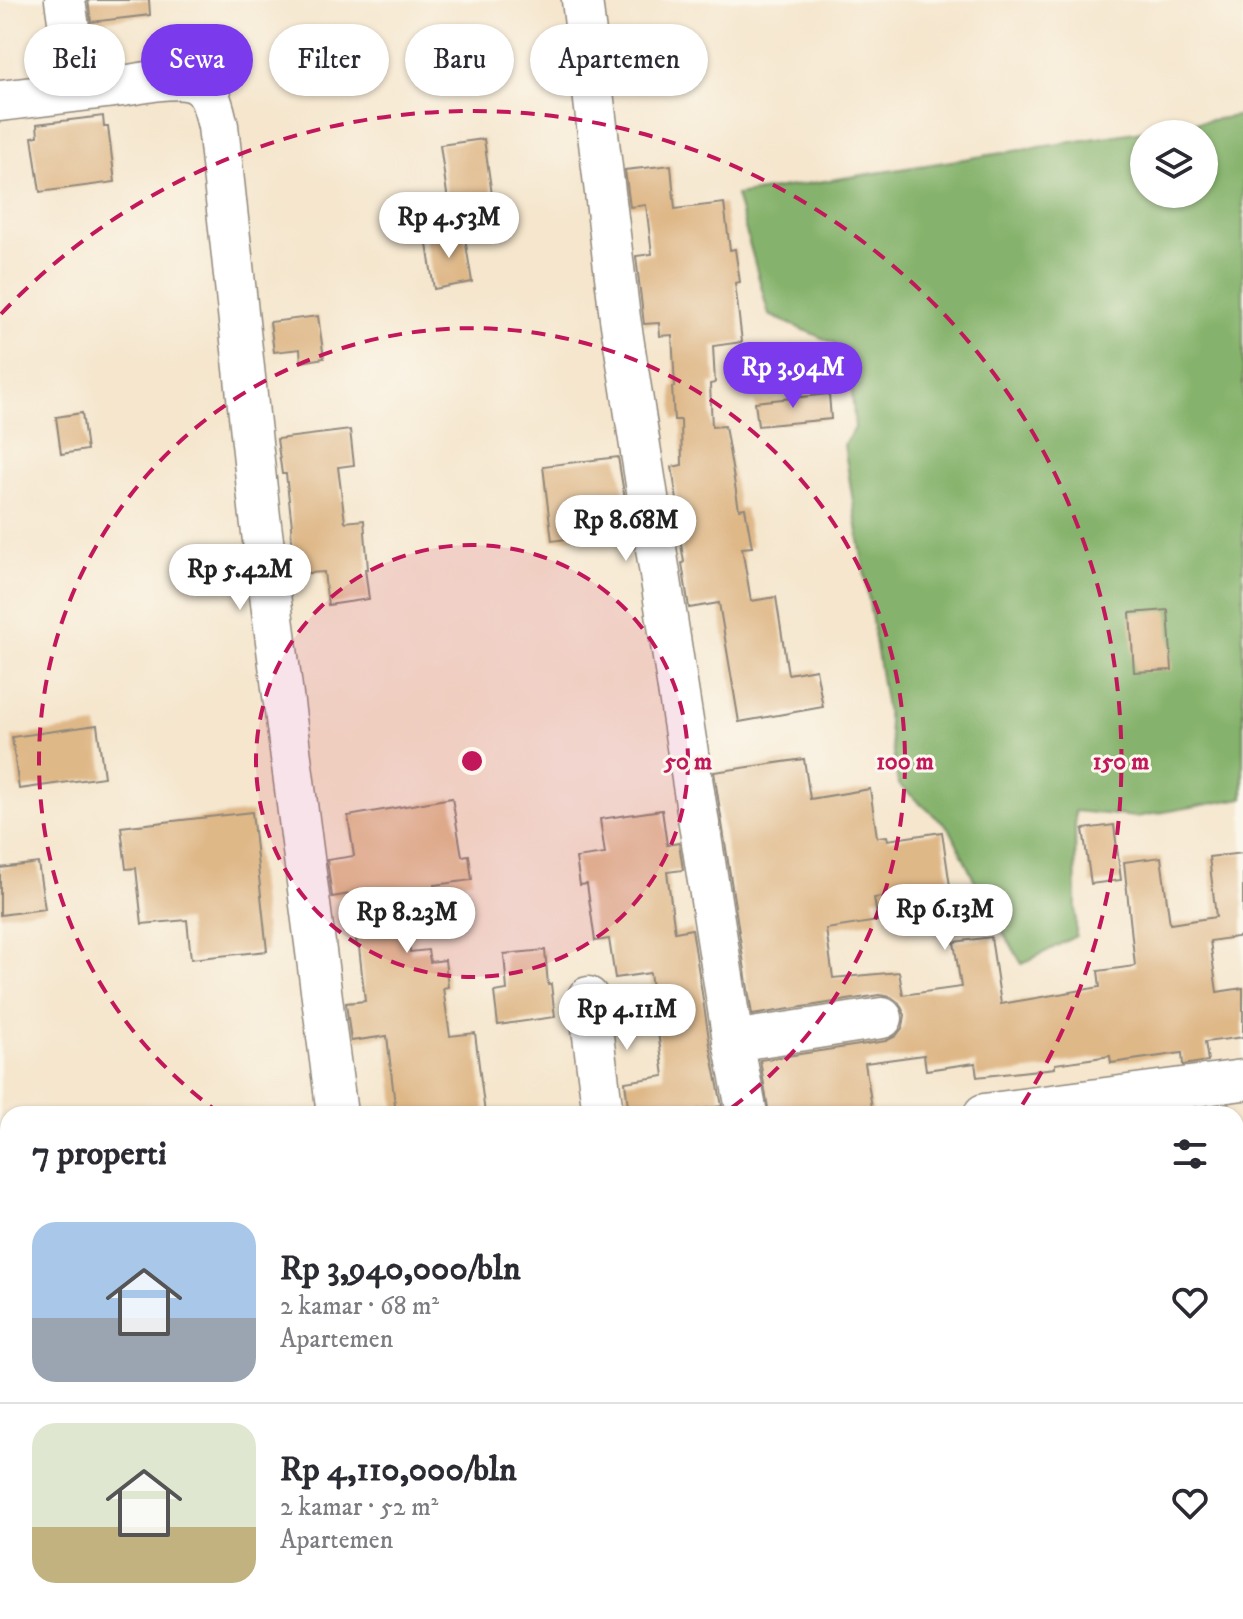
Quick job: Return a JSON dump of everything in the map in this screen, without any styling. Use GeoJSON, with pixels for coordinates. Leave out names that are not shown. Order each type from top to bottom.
{"type":"FeatureCollection","features":[{"type":"Feature","properties":{"kind":"street"},"geometry":{"type":"LineString","coordinates":[[65,0],[68,24]]}},
{"type":"Feature","properties":{"kind":"street"},"geometry":{"type":"LineString","coordinates":[[582,0],[620,318],[745,1106]]}},
{"type":"Feature","properties":{"kind":"street"},"geometry":{"type":"LineString","coordinates":[[125,84],[180,80],[197,83],[209,94],[218,126],[260,517],[336,1106]]}},
{"type":"Feature","properties":{"kind":"street"},"geometry":{"type":"LineString","coordinates":[[0,101],[35,96]]}},
{"type":"Feature","properties":{"kind":"street"},"geometry":{"type":"LineString","coordinates":[[588,997],[602,1106]]}},
{"type":"Feature","properties":{"kind":"street"},"geometry":{"type":"LineString","coordinates":[[733,1041],[882,1018]]}},
{"type":"Feature","properties":{"kind":"street"},"geometry":{"type":"LineString","coordinates":[[1074,1106],[1221,1093]]}},
{"type":"Feature","properties":{"kind":"green space"},"geometry":{"type":"Polygon","coordinates":[[[1243,115],[1243,798],[1136,817],[1075,811],[1076,936],[1022,964],[985,902],[950,829],[898,784],[844,445],[855,428],[848,349],[769,315],[736,195],[1130,133],[1130,208],[1218,208],[1218,120],[1211,120],[1243,115]]]}},
{"type":"Feature","properties":{"kind":"building"},"geometry":{"type":"Polygon","coordinates":[[[88,0],[149,0],[150,15],[91,22],[88,0]]]}},
{"type":"Feature","properties":{"kind":"building"},"geometry":{"type":"Polygon","coordinates":[[[103,116],[104,127],[108,127],[115,182],[40,192],[32,137],[38,136],[37,124],[103,116]]]}},
{"type":"Feature","properties":{"kind":"building"},"geometry":{"type":"Polygon","coordinates":[[[484,139],[493,202],[449,208],[440,145],[484,139]]]}},
{"type":"Feature","properties":{"kind":"building"},"geometry":{"type":"Polygon","coordinates":[[[671,165],[675,209],[724,203],[730,250],[735,249],[740,282],[735,283],[742,342],[713,346],[715,383],[710,384],[712,427],[725,426],[739,509],[745,508],[752,547],[742,548],[751,601],[776,597],[788,674],[816,669],[823,707],[739,722],[719,603],[689,608],[672,467],[682,465],[681,420],[674,420],[672,335],[660,336],[659,323],[644,324],[636,256],[652,254],[646,205],[630,207],[625,170],[671,165]]]}},
{"type":"Feature","properties":{"kind":"building"},"geometry":{"type":"Polygon","coordinates":[[[464,232],[472,282],[434,289],[426,238],[464,232]]]}},
{"type":"Feature","properties":{"kind":"building"},"geometry":{"type":"Polygon","coordinates":[[[318,316],[324,358],[301,362],[300,349],[274,352],[270,322],[318,316]]]}},
{"type":"Feature","properties":{"kind":"building"},"geometry":{"type":"Polygon","coordinates":[[[829,394],[831,419],[758,426],[755,402],[829,394]]]}},
{"type":"Feature","properties":{"kind":"building"},"geometry":{"type":"Polygon","coordinates":[[[82,413],[87,450],[61,454],[56,417],[82,413]]]}},
{"type":"Feature","properties":{"kind":"building"},"geometry":{"type":"Polygon","coordinates":[[[350,430],[354,465],[338,467],[345,522],[364,520],[369,599],[328,605],[324,572],[294,574],[286,474],[282,474],[277,439],[350,430]]]}},
{"type":"Feature","properties":{"kind":"building"},"geometry":{"type":"Polygon","coordinates":[[[618,457],[627,512],[611,514],[613,533],[552,541],[543,466],[618,457]]]}},
{"type":"Feature","properties":{"kind":"building"},"geometry":{"type":"Polygon","coordinates":[[[1168,610],[1172,670],[1134,672],[1130,613],[1168,610]]]}},
{"type":"Feature","properties":{"kind":"building"},"geometry":{"type":"Polygon","coordinates":[[[97,725],[104,777],[19,789],[12,737],[97,725]]]}},
{"type":"Feature","properties":{"kind":"building"},"geometry":{"type":"Polygon","coordinates":[[[804,759],[810,799],[870,789],[877,837],[887,836],[888,840],[942,832],[950,886],[874,898],[878,921],[826,929],[833,978],[899,972],[903,995],[961,987],[954,942],[991,937],[1001,1004],[1100,987],[1098,971],[1135,966],[1124,862],[1161,857],[1170,924],[1216,917],[1209,857],[1243,853],[1243,936],[1210,941],[1217,992],[1243,988],[1243,1037],[1205,1042],[1208,1061],[1183,1065],[1182,1053],[1111,1063],[1110,1056],[1055,1064],[1055,1068],[977,1077],[975,1063],[926,1070],[924,1055],[865,1063],[872,1106],[768,1106],[760,1060],[886,1041],[896,1036],[903,1027],[905,1015],[899,1003],[891,997],[879,995],[752,1015],[714,772],[804,759]]]}},
{"type":"Feature","properties":{"kind":"building"},"geometry":{"type":"Polygon","coordinates":[[[452,798],[462,856],[469,855],[472,880],[434,885],[435,889],[403,894],[410,952],[428,950],[430,962],[445,960],[448,987],[443,988],[450,1036],[475,1033],[484,1106],[395,1106],[387,1036],[351,1041],[346,1003],[365,1001],[359,947],[350,894],[332,897],[327,860],[354,856],[348,816],[452,798]]]}},
{"type":"Feature","properties":{"kind":"building"},"geometry":{"type":"Polygon","coordinates":[[[662,810],[667,845],[679,843],[683,870],[667,872],[675,932],[692,929],[722,1106],[628,1106],[625,1082],[664,1076],[650,973],[615,978],[609,939],[595,941],[587,884],[580,885],[576,858],[605,854],[600,819],[662,810]]]}},
{"type":"Feature","properties":{"kind":"building"},"geometry":{"type":"Polygon","coordinates":[[[252,812],[267,951],[191,959],[187,920],[142,924],[136,868],[126,869],[121,827],[252,812]]]}},
{"type":"Feature","properties":{"kind":"building"},"geometry":{"type":"Polygon","coordinates":[[[1114,825],[1121,880],[1091,884],[1083,829],[1114,825]]]}},
{"type":"Feature","properties":{"kind":"building"},"geometry":{"type":"Polygon","coordinates":[[[38,863],[45,909],[0,915],[0,868],[38,863]]]}},
{"type":"Feature","properties":{"kind":"building"},"geometry":{"type":"Polygon","coordinates":[[[545,950],[555,1017],[498,1025],[494,992],[507,990],[504,954],[545,950]]]}}]}
